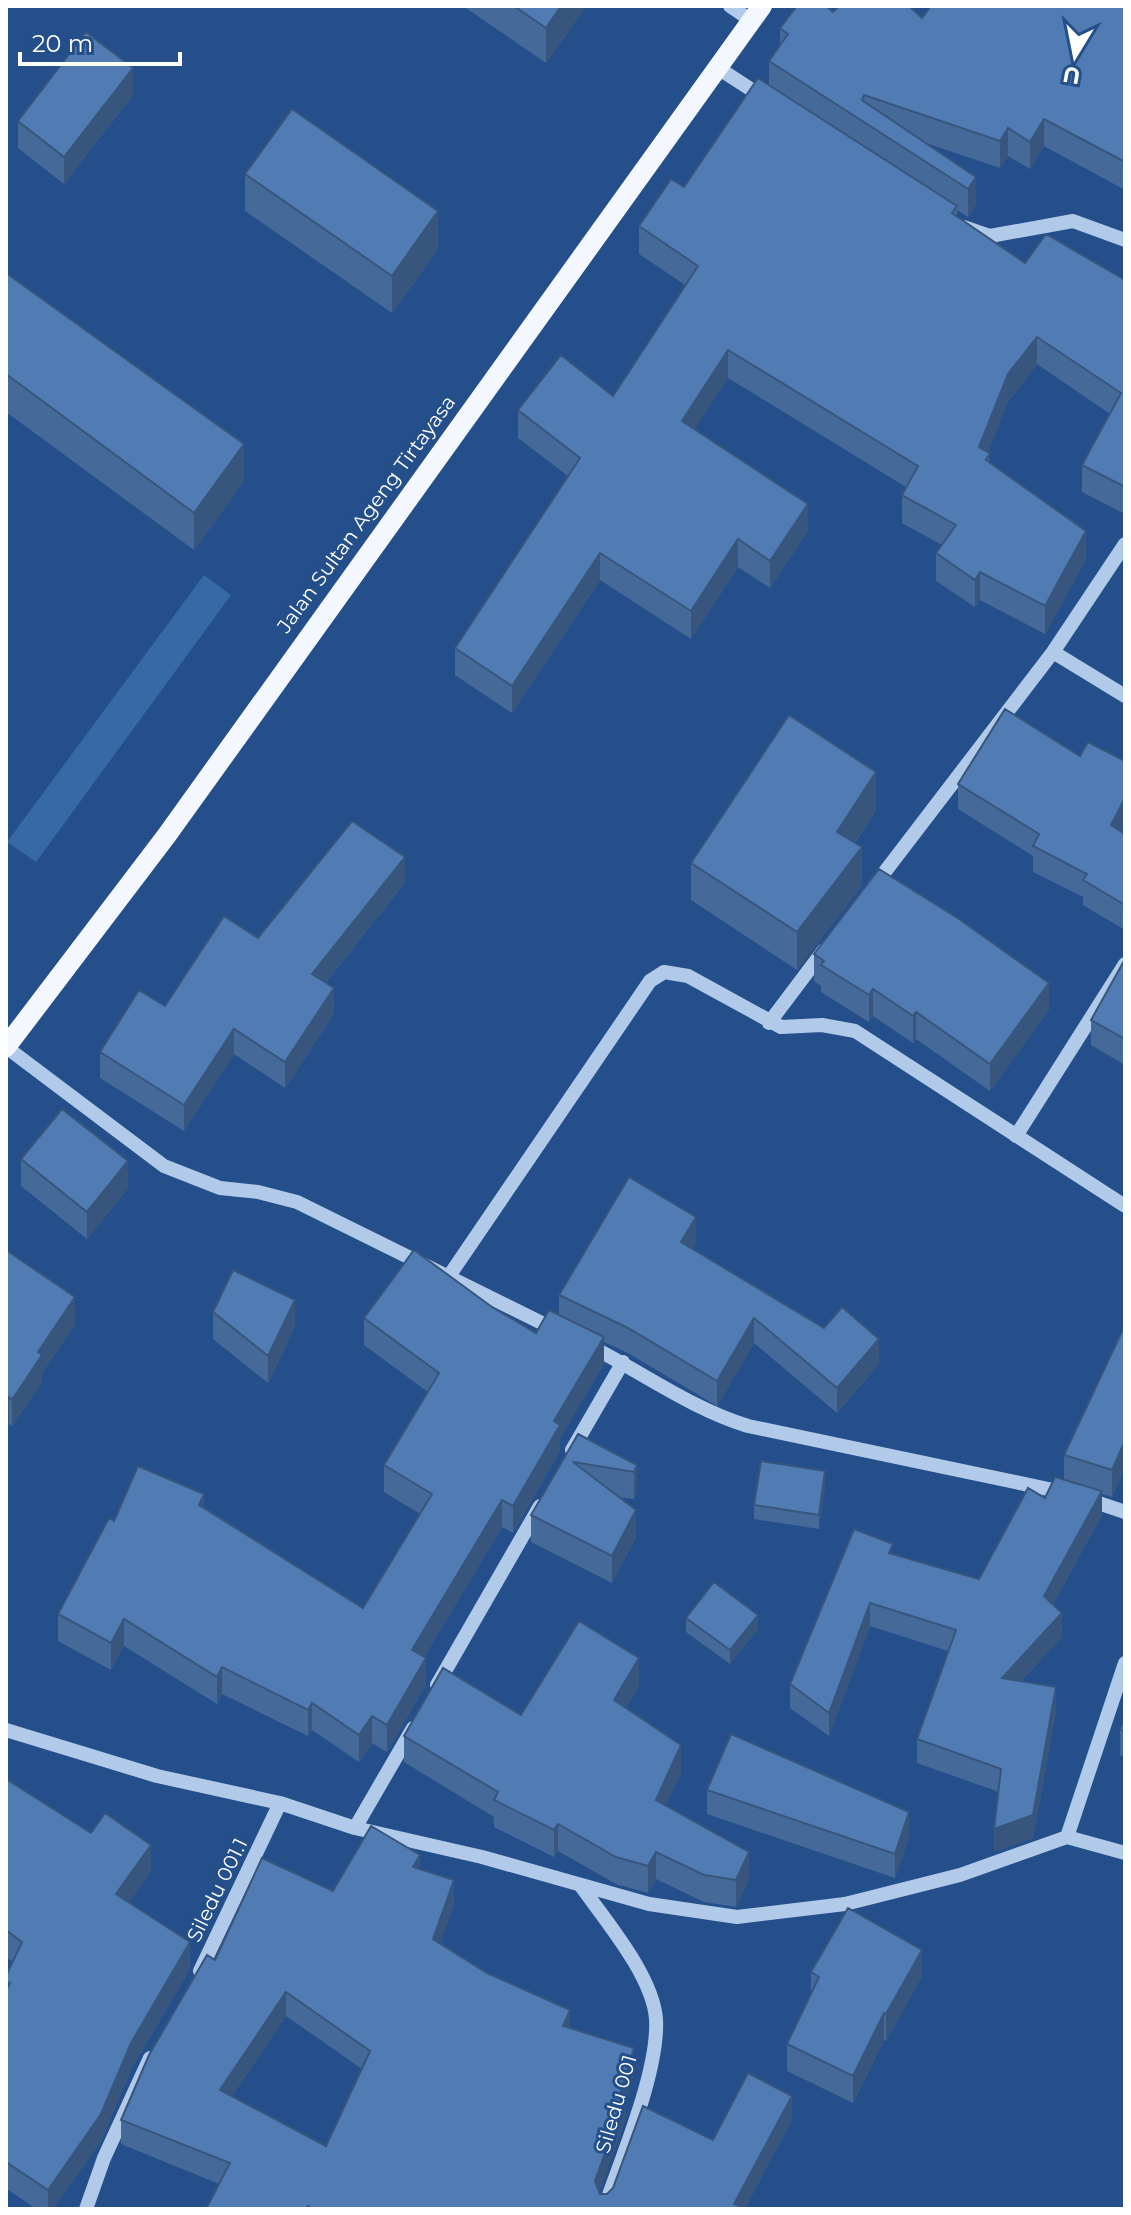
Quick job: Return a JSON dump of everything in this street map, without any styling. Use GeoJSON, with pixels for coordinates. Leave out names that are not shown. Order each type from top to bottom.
{"type":"FeatureCollection","features":[{"type":"Feature","properties":{"kind":"main road","name":"Jalan Sultan Ageng Tirtayasa"},"geometry":{"type":"LineString","coordinates":[[6,1047],[167,835],[757,14]]}},
{"type":"Feature","properties":{"kind":"street"},"geometry":{"type":"LineString","coordinates":[[730,6],[757,14]]}},
{"type":"Feature","properties":{"kind":"street"},"geometry":{"type":"LineString","coordinates":[[718,68],[784,110]]}},
{"type":"Feature","properties":{"kind":"street"},"geometry":{"type":"LineString","coordinates":[[954,222],[990,236],[1073,221],[1125,240]]}},
{"type":"Feature","properties":{"kind":"street"},"geometry":{"type":"LineString","coordinates":[[864,899],[1053,652],[1125,544]]}},
{"type":"Feature","properties":{"kind":"street"},"geometry":{"type":"LineString","coordinates":[[1053,652],[1125,696]]}},
{"type":"Feature","properties":{"kind":"street"},"geometry":{"type":"LineString","coordinates":[[769,1023],[835,936]]}},
{"type":"Feature","properties":{"kind":"street"},"geometry":{"type":"LineString","coordinates":[[1016,1136],[1125,964]]}},
{"type":"Feature","properties":{"kind":"street"},"geometry":{"type":"LineString","coordinates":[[449,1276],[650,981],[664,972],[676,971],[769,1023],[794,1028],[822,1025],[855,1031],[1125,1206]]}},
{"type":"Feature","properties":{"kind":"street"},"geometry":{"type":"LineString","coordinates":[[6,1047],[164,1166],[220,1188],[258,1192],[297,1202],[623,1362],[708,1414],[1072,1494],[1125,1512]]}},
{"type":"Feature","properties":{"kind":"street"},"geometry":{"type":"LineString","coordinates":[[563,1466],[623,1362]]}},
{"type":"Feature","properties":{"kind":"street"},"geometry":{"type":"LineString","coordinates":[[433,1693],[548,1492]]}},
{"type":"Feature","properties":{"kind":"street"},"geometry":{"type":"LineString","coordinates":[[1067,1837],[1125,1663]]}},
{"type":"Feature","properties":{"kind":"street"},"geometry":{"type":"LineString","coordinates":[[355,1828],[417,1720]]}},
{"type":"Feature","properties":{"kind":"street"},"geometry":{"type":"LineString","coordinates":[[6,1730],[157,1776],[280,1803],[355,1828],[482,1857],[649,1904],[737,1917],[845,1904],[960,1875],[1067,1837],[1125,1853]]}},
{"type":"Feature","properties":{"kind":"street","name":"Siledu 001.1"},"geometry":{"type":"LineString","coordinates":[[194,1983],[280,1803]]}},
{"type":"Feature","properties":{"kind":"street","name":"Siledu 001"},"geometry":{"type":"LineString","coordinates":[[581,1886],[617,1937],[649,1992],[656,2019],[650,2066],[604,2209]]}},
{"type":"Feature","properties":{"kind":"street"},"geometry":{"type":"LineString","coordinates":[[86,2209],[104,2158],[155,2049]]}},
{"type":"Feature","properties":{"kind":"shaded area"},"geometry":{"type":"Polygon","coordinates":[[[204,575],[231,595],[36,862],[7,842],[204,575]]]}},
{"type":"Feature","properties":{"kind":"building"},"geometry":{"type":"Polygon","coordinates":[[[514,6],[561,6],[546,28],[514,6]]]}},
{"type":"Feature","properties":{"kind":"building"},"geometry":{"type":"Polygon","coordinates":[[[797,6],[826,6],[833,12],[839,6],[909,6],[922,18],[931,6],[1125,6],[1125,162],[1044,119],[1030,142],[1008,128],[1000,141],[864,95],[862,100],[976,177],[968,189],[769,61],[788,34],[780,28],[797,6]]]}},
{"type":"Feature","properties":{"kind":"building"},"geometry":{"type":"Polygon","coordinates":[[[86,32],[133,68],[64,157],[18,121],[86,32]]]}},
{"type":"Feature","properties":{"kind":"building"},"geometry":{"type":"Polygon","coordinates":[[[758,78],[957,206],[952,213],[1025,263],[1046,234],[1125,280],[1125,487],[1082,465],[1121,393],[1037,337],[1008,374],[979,447],[990,453],[986,460],[1086,531],[1045,606],[980,572],[975,580],[936,553],[956,525],[902,495],[918,466],[728,350],[682,421],[808,504],[770,561],[738,539],[691,611],[600,553],[512,686],[455,648],[580,458],[518,410],[561,355],[613,396],[698,266],[639,226],[671,179],[684,187],[758,78]]]}},
{"type":"Feature","properties":{"kind":"building"},"geometry":{"type":"Polygon","coordinates":[[[292,109],[438,211],[392,276],[245,174],[292,109]]]}},
{"type":"Feature","properties":{"kind":"building"},"geometry":{"type":"Polygon","coordinates":[[[6,273],[244,444],[194,513],[6,374],[6,273]]]}},
{"type":"Feature","properties":{"kind":"building"},"geometry":{"type":"Polygon","coordinates":[[[1005,709],[1080,756],[1088,742],[1125,761],[1125,798],[1111,825],[1125,834],[1125,905],[1083,880],[1087,874],[1033,846],[1039,834],[958,784],[1005,709]]]}},
{"type":"Feature","properties":{"kind":"building"},"geometry":{"type":"Polygon","coordinates":[[[789,715],[876,772],[837,832],[862,847],[797,932],[691,863],[789,715]]]}},
{"type":"Feature","properties":{"kind":"building"},"geometry":{"type":"Polygon","coordinates":[[[352,821],[405,857],[312,974],[334,988],[285,1062],[234,1029],[184,1105],[100,1052],[139,990],[165,1006],[224,916],[258,938],[352,821]]]}},
{"type":"Feature","properties":{"kind":"building"},"geometry":{"type":"Polygon","coordinates":[[[879,869],[959,919],[1049,983],[990,1064],[916,1012],[913,1016],[873,989],[869,995],[821,965],[824,961],[814,954],[879,869]]]}},
{"type":"Feature","properties":{"kind":"building"},"geometry":{"type":"Polygon","coordinates":[[[1125,959],[1125,1039],[1091,1020],[1125,959]]]}},
{"type":"Feature","properties":{"kind":"building"},"geometry":{"type":"Polygon","coordinates":[[[62,1109],[128,1161],[87,1212],[21,1159],[62,1109]]]}},
{"type":"Feature","properties":{"kind":"building"},"geometry":{"type":"Polygon","coordinates":[[[629,1177],[696,1217],[681,1242],[824,1328],[842,1307],[879,1339],[837,1388],[754,1318],[717,1381],[628,1328],[559,1295],[629,1177]]]}},
{"type":"Feature","properties":{"kind":"building"},"geometry":{"type":"Polygon","coordinates":[[[6,1250],[75,1297],[38,1352],[42,1355],[12,1400],[9,1397],[6,1401],[6,1250]]]}},
{"type":"Feature","properties":{"kind":"building"},"geometry":{"type":"Polygon","coordinates":[[[414,1250],[492,1307],[536,1333],[549,1310],[604,1337],[554,1421],[560,1425],[513,1506],[502,1500],[412,1650],[426,1658],[387,1725],[372,1716],[359,1735],[312,1703],[308,1710],[222,1667],[217,1677],[124,1619],[111,1643],[58,1614],[109,1518],[114,1521],[138,1466],[204,1494],[199,1505],[363,1608],[432,1494],[384,1465],[439,1373],[364,1318],[414,1250]]]}},
{"type":"Feature","properties":{"kind":"building"},"geometry":{"type":"Polygon","coordinates":[[[233,1270],[295,1300],[268,1356],[213,1312],[233,1270]]]}},
{"type":"Feature","properties":{"kind":"building"},"geometry":{"type":"Polygon","coordinates":[[[1125,1325],[1125,1441],[1112,1470],[1064,1455],[1125,1325]]]}},
{"type":"Feature","properties":{"kind":"building"},"geometry":{"type":"Polygon","coordinates":[[[578,1434],[637,1465],[634,1472],[573,1462],[636,1510],[612,1556],[531,1515],[578,1434]]]}},
{"type":"Feature","properties":{"kind":"building"},"geometry":{"type":"Polygon","coordinates":[[[761,1461],[825,1471],[819,1515],[754,1505],[761,1461]]]}},
{"type":"Feature","properties":{"kind":"building"},"geometry":{"type":"Polygon","coordinates":[[[1055,1477],[1102,1491],[1044,1596],[1062,1613],[1002,1678],[1056,1687],[1033,1815],[994,1829],[1001,1769],[917,1739],[956,1630],[870,1603],[829,1713],[790,1684],[854,1529],[893,1544],[889,1553],[979,1579],[1028,1488],[1045,1498],[1055,1477]]]}},
{"type":"Feature","properties":{"kind":"building"},"geometry":{"type":"Polygon","coordinates":[[[714,1582],[758,1615],[730,1650],[686,1618],[714,1582]]]}},
{"type":"Feature","properties":{"kind":"building"},"geometry":{"type":"Polygon","coordinates":[[[579,1621],[639,1658],[614,1700],[681,1745],[656,1800],[749,1852],[736,1880],[704,1875],[656,1852],[648,1866],[616,1857],[558,1824],[554,1830],[494,1800],[498,1792],[404,1736],[443,1668],[521,1715],[579,1621]]]}},
{"type":"Feature","properties":{"kind":"building"},"geometry":{"type":"Polygon","coordinates":[[[731,1734],[909,1812],[895,1854],[707,1790],[731,1734]]]}},
{"type":"Feature","properties":{"kind":"building"},"geometry":{"type":"Polygon","coordinates":[[[6,1779],[91,1833],[105,1813],[151,1845],[116,1894],[190,1942],[131,2043],[101,2114],[48,2190],[6,2162],[6,1991],[10,1983],[6,1982],[6,1976],[22,1942],[6,1930],[6,1779]]]}},
{"type":"Feature","properties":{"kind":"building"},"geometry":{"type":"Polygon","coordinates":[[[371,1826],[420,1855],[413,1867],[454,1880],[433,1939],[487,1973],[570,2010],[563,2026],[634,2048],[620,2094],[625,2097],[595,2181],[600,2194],[607,2194],[613,2188],[643,2106],[713,2140],[748,2073],[792,2096],[734,2204],[747,2209],[313,2209],[308,2206],[307,2209],[206,2209],[230,2163],[121,2120],[149,2055],[207,1955],[215,1960],[262,1858],[333,1891],[371,1826]],[[286,1992],[220,2090],[326,2146],[370,2051],[286,1992]]]}},
{"type":"Feature","properties":{"kind":"building"},"geometry":{"type":"Polygon","coordinates":[[[848,1908],[922,1950],[884,2013],[853,2076],[787,2044],[819,1977],[811,1972],[848,1908]]]}}]}
